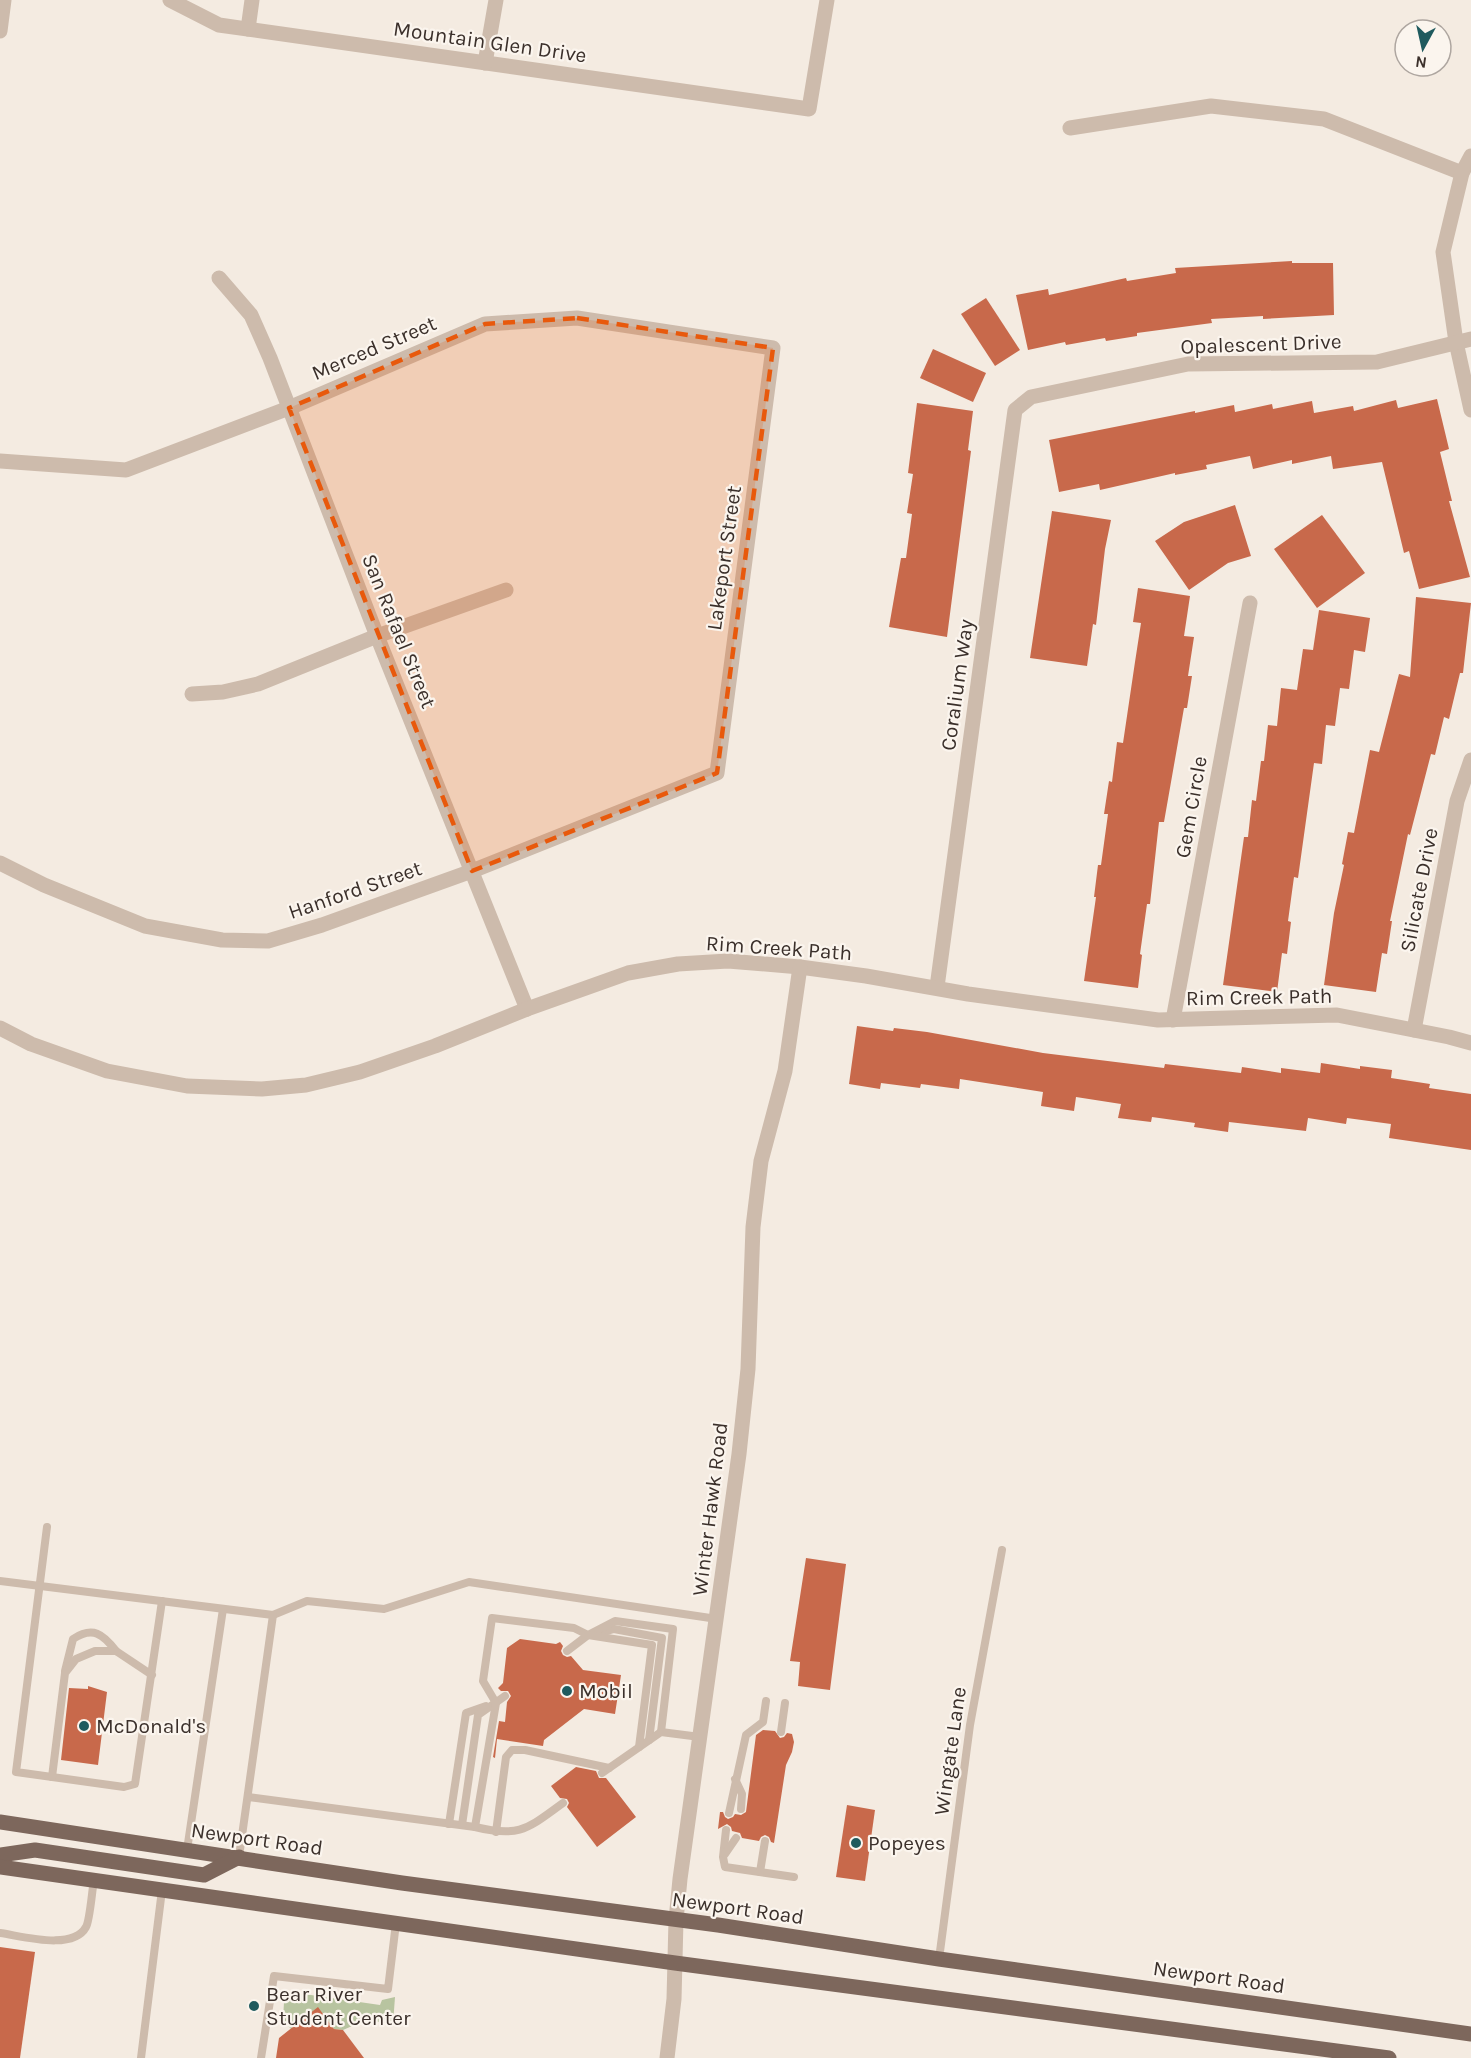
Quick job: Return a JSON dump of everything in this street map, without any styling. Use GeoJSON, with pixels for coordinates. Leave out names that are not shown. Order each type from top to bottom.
{"type":"FeatureCollection","features":[{"type":"Feature","properties":{"kind":"main road","name":"Newport Road"},"geometry":{"type":"LineString","coordinates":[[0,1822],[402,1883],[1471,2034]]}},
{"type":"Feature","properties":{"kind":"main road"},"geometry":{"type":"LineString","coordinates":[[0,1855],[35,1850],[204,1875],[239,1857]]}},
{"type":"Feature","properties":{"kind":"main road"},"geometry":{"type":"LineString","coordinates":[[0,1867],[675,1963],[1389,2058]]}},
{"type":"Feature","properties":{"kind":"street"},"geometry":{"type":"LineString","coordinates":[[0,31],[4,0]]}},
{"type":"Feature","properties":{"kind":"street","name":"Mountain Glen Drive"},"geometry":{"type":"LineString","coordinates":[[170,0],[219,25],[809,109],[827,0]]}},
{"type":"Feature","properties":{"kind":"street"},"geometry":{"type":"LineString","coordinates":[[248,29],[252,0]]}},
{"type":"Feature","properties":{"kind":"street"},"geometry":{"type":"LineString","coordinates":[[485,63],[496,0]]}},
{"type":"Feature","properties":{"kind":"street"},"geometry":{"type":"LineString","coordinates":[[1070,128],[1211,106],[1222,107],[1324,119],[1462,173]]}},
{"type":"Feature","properties":{"kind":"street"},"geometry":{"type":"LineString","coordinates":[[1471,156],[1462,173],[1443,252],[1464,341],[1471,410]]}},
{"type":"Feature","properties":{"kind":"street","name":"San Rafael Street"},"geometry":{"type":"LineString","coordinates":[[219,278],[252,315],[377,636],[527,1009]]}},
{"type":"Feature","properties":{"kind":"street","name":"Merced Street"},"geometry":{"type":"LineString","coordinates":[[0,461],[126,470],[289,408],[485,324],[577,318],[773,348]]}},
{"type":"Feature","properties":{"kind":"street","name":"Opalescent Drive"},"geometry":{"type":"LineString","coordinates":[[1031,397],[1188,364],[1377,362],[1464,341]]}},
{"type":"Feature","properties":{"kind":"street","name":"Lakeport Street"},"geometry":{"type":"LineString","coordinates":[[717,773],[773,348]]}},
{"type":"Feature","properties":{"kind":"street","name":"Coralium Way"},"geometry":{"type":"LineString","coordinates":[[937,987],[1015,410],[1031,397]]}},
{"type":"Feature","properties":{"kind":"street"},"geometry":{"type":"LineString","coordinates":[[192,694],[223,692],[258,684],[377,636],[506,590]]}},
{"type":"Feature","properties":{"kind":"street","name":"Gem Circle"},"geometry":{"type":"LineString","coordinates":[[1173,1020],[1250,603]]}},
{"type":"Feature","properties":{"kind":"street","name":"Silicate Drive"},"geometry":{"type":"LineString","coordinates":[[1414,1030],[1457,801],[1471,760]]}},
{"type":"Feature","properties":{"kind":"street","name":"Hanford Street"},"geometry":{"type":"LineString","coordinates":[[0,863],[45,885],[145,926],[222,940],[268,941],[322,925],[472,871],[717,773]]}},
{"type":"Feature","properties":{"kind":"street","name":"Rim Creek Path"},"geometry":{"type":"LineString","coordinates":[[0,1028],[50,1052],[107,1071],[187,1086],[262,1089],[306,1085],[360,1072],[435,1046],[527,1009],[628,973],[652,967],[728,961],[800,967],[1158,1020],[1337,1015],[1471,1043]]}},
{"type":"Feature","properties":{"kind":"street","name":"Winter Hawk Road"},"geometry":{"type":"LineString","coordinates":[[667,2058],[674,1999],[676,1920],[748,1369],[753,1227],[761,1161],[785,1071],[800,967]]}},
{"type":"Feature","properties":{"kind":"lane"},"geometry":{"type":"LineString","coordinates":[[47,1527],[16,1772],[124,1787],[135,1784],[162,1601]]}},
{"type":"Feature","properties":{"kind":"lane","name":"Wingate Lane"},"geometry":{"type":"LineString","coordinates":[[939,1959],[970,1725],[1002,1550]]}},
{"type":"Feature","properties":{"kind":"lane"},"geometry":{"type":"LineString","coordinates":[[0,1581],[273,1615],[307,1601],[384,1609],[469,1582],[717,1619]]}},
{"type":"Feature","properties":{"kind":"lane"},"geometry":{"type":"LineString","coordinates":[[187,1850],[223,1609]]}},
{"type":"Feature","properties":{"kind":"lane"},"geometry":{"type":"LineString","coordinates":[[239,1857],[273,1615]]}},
{"type":"Feature","properties":{"kind":"lane"},"geometry":{"type":"LineString","coordinates":[[476,1827],[496,1703],[483,1681],[492,1618],[574,1628],[588,1635],[652,1645],[639,1747]]}},
{"type":"Feature","properties":{"kind":"lane"},"geometry":{"type":"LineString","coordinates":[[567,1651],[588,1635],[615,1621],[673,1629],[661,1732]]}},
{"type":"Feature","properties":{"kind":"lane"},"geometry":{"type":"LineString","coordinates":[[588,1635],[614,1629],[662,1638],[649,1740]]}},
{"type":"Feature","properties":{"kind":"lane"},"geometry":{"type":"LineString","coordinates":[[52,1777],[65,1673],[73,1639],[82,1633],[94,1632],[106,1638],[116,1651],[152,1675]]}},
{"type":"Feature","properties":{"kind":"lane"},"geometry":{"type":"LineString","coordinates":[[65,1673],[76,1659],[95,1652],[116,1651]]}},
{"type":"Feature","properties":{"kind":"lane"},"geometry":{"type":"LineString","coordinates":[[462,1825],[478,1715],[505,1696]]}},
{"type":"Feature","properties":{"kind":"lane"},"geometry":{"type":"LineString","coordinates":[[729,1813],[746,1735],[763,1722],[766,1701]]}},
{"type":"Feature","properties":{"kind":"lane"},"geometry":{"type":"LineString","coordinates":[[449,1824],[466,1713],[496,1703]]}},
{"type":"Feature","properties":{"kind":"lane"},"geometry":{"type":"LineString","coordinates":[[781,1732],[785,1703]]}},
{"type":"Feature","properties":{"kind":"lane"},"geometry":{"type":"LineString","coordinates":[[496,1832],[506,1757],[512,1750],[525,1750],[605,1771],[661,1732],[700,1737]]}},
{"type":"Feature","properties":{"kind":"lane"},"geometry":{"type":"LineString","coordinates":[[735,1779],[742,1794],[741,1809]]}},
{"type":"Feature","properties":{"kind":"lane"},"geometry":{"type":"LineString","coordinates":[[248,1797],[462,1825],[496,1832],[526,1829],[563,1803]]}},
{"type":"Feature","properties":{"kind":"lane"},"geometry":{"type":"LineString","coordinates":[[726,1830],[723,1857],[725,1867],[794,1877]]}},
{"type":"Feature","properties":{"kind":"lane"},"geometry":{"type":"LineString","coordinates":[[723,1857],[736,1838]]}},
{"type":"Feature","properties":{"kind":"lane"},"geometry":{"type":"LineString","coordinates":[[760,1872],[765,1841]]}},
{"type":"Feature","properties":{"kind":"lane"},"geometry":{"type":"LineString","coordinates":[[0,1933],[63,1942],[78,1936],[87,1927],[94,1880]]}},
{"type":"Feature","properties":{"kind":"lane"},"geometry":{"type":"LineString","coordinates":[[141,2058],[162,1890]]}},
{"type":"Feature","properties":{"kind":"lane"},"geometry":{"type":"LineString","coordinates":[[261,2058],[274,1976],[388,1989],[396,1923]]}},
{"type":"Feature","properties":{"kind":"highlighted area"},"geometry":{"type":"Polygon","coordinates":[[[577,318],[773,348],[717,773],[472,871],[289,408],[485,324],[577,318]]]}},
{"type":"Feature","properties":{"kind":"green space"},"geometry":{"type":"Polygon","coordinates":[[[293,1994],[380,2005],[382,2000],[395,1997],[393,2024],[366,2020],[343,2030],[334,2029],[318,2008],[291,2029],[283,2020],[284,2002],[293,1994]]]}},
{"type":"Feature","properties":{"kind":"building"},"geometry":{"type":"Polygon","coordinates":[[[1292,261],[1292,263],[1333,263],[1334,315],[1211,319],[1212,323],[1137,333],[1137,336],[1106,341],[1105,338],[1066,345],[1065,342],[1028,350],[1016,295],[1048,289],[1049,295],[1126,278],[1127,281],[1176,273],[1175,268],[1292,261]]]}},
{"type":"Feature","properties":{"kind":"building"},"geometry":{"type":"Polygon","coordinates":[[[986,298],[1020,350],[995,366],[961,314],[986,298]]]}},
{"type":"Feature","properties":{"kind":"building"},"geometry":{"type":"Polygon","coordinates":[[[933,349],[986,373],[973,402],[920,378],[933,349]]]}},
{"type":"Feature","properties":{"kind":"building"},"geometry":{"type":"Polygon","coordinates":[[[1437,399],[1449,449],[1440,452],[1452,501],[1449,501],[1470,577],[1419,589],[1409,551],[1404,553],[1382,462],[1333,469],[1331,456],[1292,464],[1292,460],[1253,469],[1250,456],[1206,465],[1207,469],[1175,475],[1175,473],[1100,490],[1099,484],[1059,492],[1049,440],[1234,405],[1235,412],[1272,404],[1273,409],[1312,401],[1314,413],[1353,406],[1354,411],[1396,400],[1398,408],[1437,399]]]}},
{"type":"Feature","properties":{"kind":"building"},"geometry":{"type":"Polygon","coordinates":[[[917,403],[973,411],[968,450],[971,451],[947,637],[889,627],[901,558],[906,558],[912,514],[907,513],[913,474],[908,473],[917,403]]]}},
{"type":"Feature","properties":{"kind":"building"},"geometry":{"type":"Polygon","coordinates":[[[1235,505],[1251,556],[1228,563],[1189,590],[1155,541],[1184,522],[1235,505]]]}},
{"type":"Feature","properties":{"kind":"building"},"geometry":{"type":"Polygon","coordinates":[[[1052,511],[1111,520],[1105,549],[1096,625],[1093,624],[1087,666],[1030,658],[1052,511]]]}},
{"type":"Feature","properties":{"kind":"building"},"geometry":{"type":"Polygon","coordinates":[[[1322,515],[1365,573],[1317,608],[1274,549],[1322,515]]]}},
{"type":"Feature","properties":{"kind":"building"},"geometry":{"type":"Polygon","coordinates":[[[1138,588],[1190,596],[1184,636],[1194,637],[1188,676],[1192,676],[1187,708],[1184,708],[1164,822],[1159,822],[1150,904],[1147,904],[1140,954],[1142,955],[1138,988],[1084,981],[1096,897],[1094,897],[1098,865],[1101,865],[1108,814],[1104,814],[1109,781],[1112,782],[1117,742],[1123,743],[1141,623],[1133,622],[1138,588]]]}},
{"type":"Feature","properties":{"kind":"building"},"geometry":{"type":"Polygon","coordinates":[[[1416,597],[1471,603],[1463,673],[1460,673],[1449,719],[1444,717],[1435,755],[1431,754],[1410,835],[1408,834],[1390,921],[1392,921],[1387,954],[1382,953],[1376,992],[1324,985],[1348,832],[1354,833],[1370,750],[1379,752],[1399,674],[1410,677],[1416,597]]]}},
{"type":"Feature","properties":{"kind":"building"},"geometry":{"type":"Polygon","coordinates":[[[1319,610],[1370,618],[1365,652],[1354,650],[1349,689],[1340,688],[1335,726],[1326,725],[1322,764],[1314,763],[1298,878],[1294,877],[1288,921],[1291,922],[1287,954],[1282,953],[1277,992],[1223,985],[1244,837],[1248,837],[1252,800],[1256,801],[1268,725],[1277,726],[1281,688],[1297,690],[1303,649],[1313,650],[1319,610]]]}},
{"type":"Feature","properties":{"kind":"building"},"geometry":{"type":"Polygon","coordinates":[[[857,1026],[893,1031],[894,1028],[927,1032],[1043,1053],[1164,1068],[1165,1064],[1241,1073],[1242,1067],[1281,1073],[1281,1068],[1320,1073],[1321,1063],[1360,1069],[1360,1066],[1392,1070],[1391,1078],[1430,1084],[1429,1088],[1471,1094],[1471,1150],[1389,1138],[1391,1124],[1347,1118],[1346,1124],[1308,1118],[1306,1131],[1229,1122],[1228,1132],[1194,1127],[1195,1123],[1152,1117],[1151,1122],[1118,1118],[1121,1104],[1076,1097],[1074,1111],[1041,1106],[1043,1092],[960,1079],[959,1089],[921,1084],[920,1088],[881,1083],[880,1089],[849,1084],[857,1026]]]}},
{"type":"Feature","properties":{"kind":"building"},"geometry":{"type":"Polygon","coordinates":[[[806,1558],[846,1564],[830,1690],[798,1686],[800,1662],[790,1661],[806,1558]]]}},
{"type":"Feature","properties":{"kind":"building"},"geometry":{"type":"Polygon","coordinates":[[[520,1639],[556,1644],[560,1642],[563,1646],[561,1651],[563,1655],[571,1656],[583,1670],[621,1675],[615,1714],[584,1709],[544,1740],[543,1746],[497,1739],[495,1758],[493,1757],[499,1721],[505,1722],[507,1702],[511,1696],[508,1691],[501,1691],[498,1688],[503,1683],[507,1648],[520,1639]]]}},
{"type":"Feature","properties":{"kind":"building","name":"McDonald's"},"geometry":{"type":"Polygon","coordinates":[[[88,1686],[107,1692],[98,1765],[61,1760],[69,1688],[88,1689],[88,1686]]]}},
{"type":"Feature","properties":{"kind":"building"},"geometry":{"type":"Polygon","coordinates":[[[763,1730],[775,1731],[780,1738],[787,1733],[792,1734],[794,1742],[786,1765],[774,1843],[765,1835],[759,1841],[742,1838],[740,1833],[732,1831],[727,1824],[718,1829],[720,1812],[723,1812],[728,1819],[735,1814],[741,1815],[746,1812],[756,1735],[763,1730]]]}},
{"type":"Feature","properties":{"kind":"building"},"geometry":{"type":"Polygon","coordinates":[[[576,1767],[596,1771],[599,1778],[606,1778],[636,1817],[597,1847],[567,1807],[569,1803],[567,1799],[560,1798],[551,1786],[576,1767]]]}},
{"type":"Feature","properties":{"kind":"building","name":"Popeyes"},"geometry":{"type":"Polygon","coordinates":[[[847,1805],[875,1810],[865,1881],[836,1877],[847,1805]]]}},
{"type":"Feature","properties":{"kind":"building"},"geometry":{"type":"Polygon","coordinates":[[[0,1947],[35,1952],[20,2058],[0,2058],[0,1947]]]}},
{"type":"Feature","properties":{"kind":"building"},"geometry":{"type":"Polygon","coordinates":[[[318,2007],[334,2029],[343,2030],[364,2058],[276,2058],[279,2038],[318,2007]]]}},
{"type":"Feature","properties":{"kind":"place","name":"Mobil"},"geometry":{"type":"Point","coordinates":[567,1691]}},
{"type":"Feature","properties":{"kind":"place","name":"McDonald's"},"geometry":{"type":"Point","coordinates":[84,1726]}},
{"type":"Feature","properties":{"kind":"place","name":"Popeyes"},"geometry":{"type":"Point","coordinates":[856,1843]}},
{"type":"Feature","properties":{"kind":"place","name":"Bear River Student Center"},"geometry":{"type":"Point","coordinates":[254,2006]}}]}
